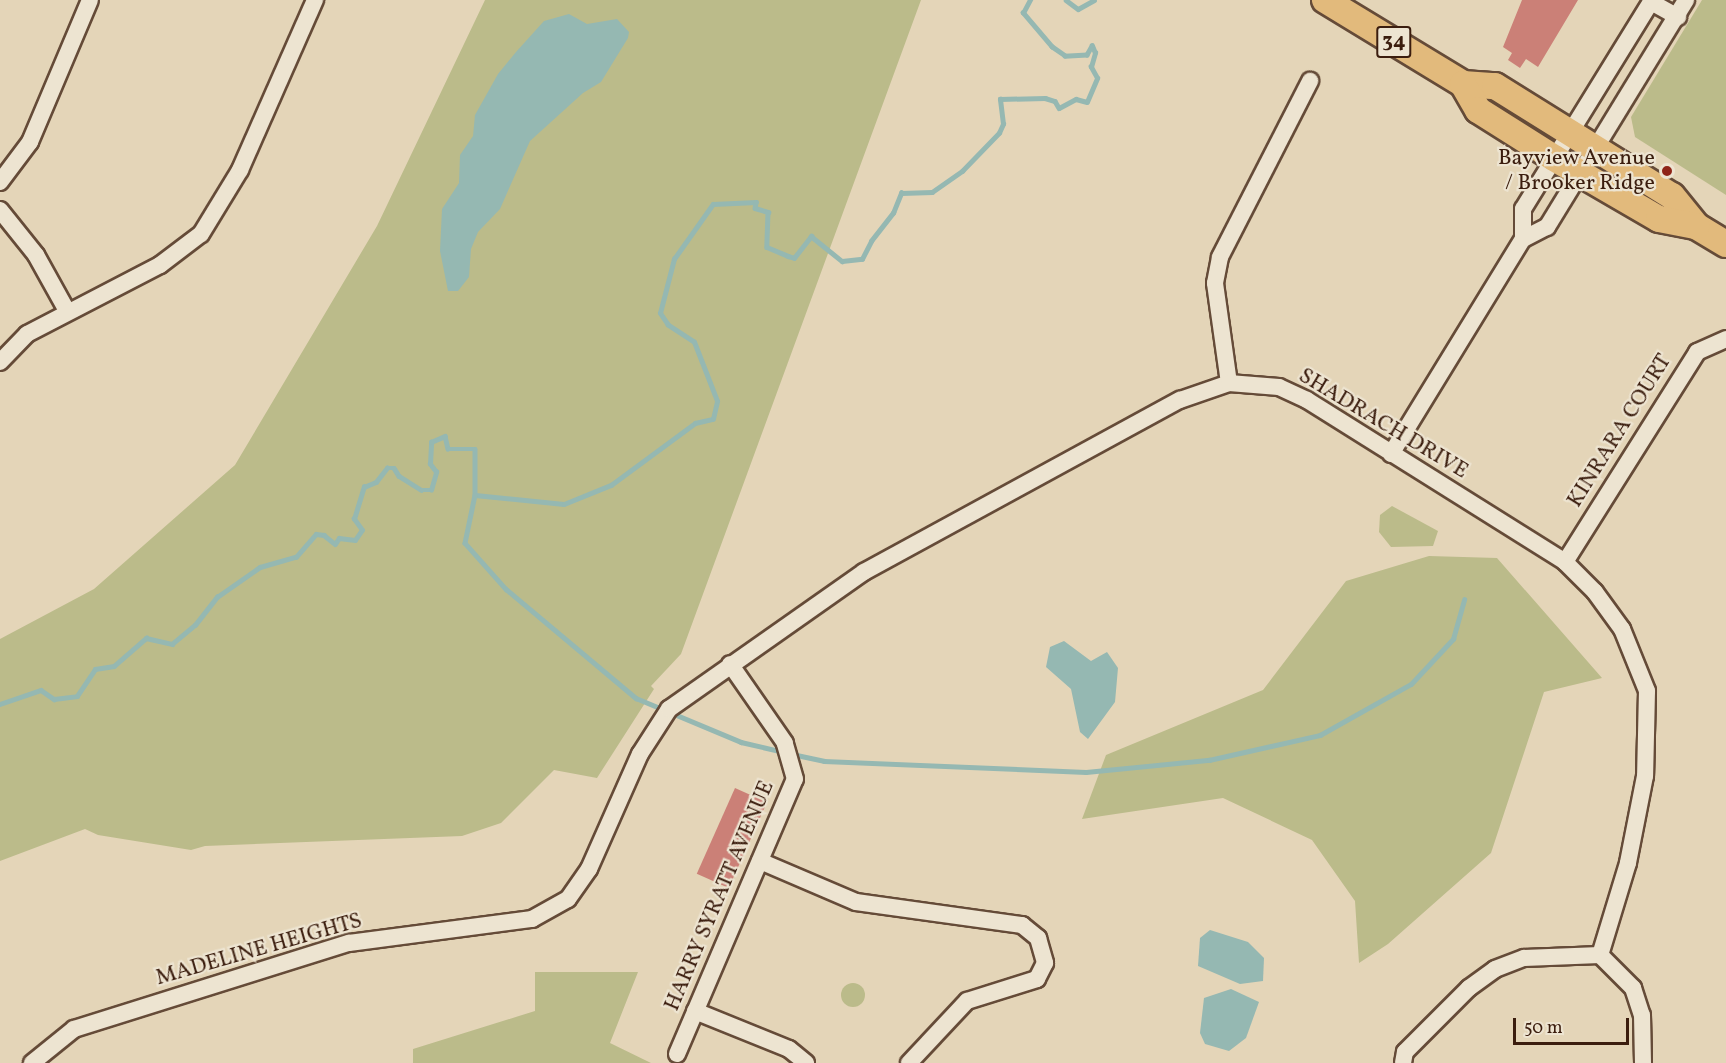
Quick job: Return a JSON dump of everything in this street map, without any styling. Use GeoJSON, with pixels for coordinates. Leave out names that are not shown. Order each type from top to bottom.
{"type":"FeatureCollection","features":[{"type":"Feature","properties":{"kind":"main road","name":"34"},"geometry":{"type":"LineString","coordinates":[[1325,0],[1463,84],[1495,86],[1672,196],[1696,226]]}},
{"type":"Feature","properties":{"kind":"main road","name":"34"},"geometry":{"type":"LineString","coordinates":[[1463,84],[1478,110],[1554,158],[1659,219],[1696,226],[1726,244]]}},
{"type":"Feature","properties":{"kind":"street"},"geometry":{"type":"LineString","coordinates":[[0,183],[30,142],[90,0]]}},
{"type":"Feature","properties":{"kind":"street"},"geometry":{"type":"LineString","coordinates":[[0,362],[27,333],[160,265],[201,234],[240,170],[315,0]]}},
{"type":"Feature","properties":{"kind":"street"},"geometry":{"type":"LineString","coordinates":[[1523,239],[1547,227],[1686,0]]}},
{"type":"Feature","properties":{"kind":"street"},"geometry":{"type":"LineString","coordinates":[[1391,454],[1523,239],[1523,208],[1651,1],[1677,17]]}},
{"type":"Feature","properties":{"kind":"street"},"geometry":{"type":"LineString","coordinates":[[1229,383],[1215,283],[1220,256],[1310,81]]}},
{"type":"Feature","properties":{"kind":"street"},"geometry":{"type":"LineString","coordinates":[[0,210],[36,255],[67,311]]}},
{"type":"Feature","properties":{"kind":"street","name":"KINRARA COURT"},"geometry":{"type":"LineString","coordinates":[[1565,562],[1697,352],[1726,339]]}},
{"type":"Feature","properties":{"kind":"street","name":"SHADRACH DRIVE"},"geometry":{"type":"LineString","coordinates":[[795,619],[864,572],[1180,400],[1229,383],[1279,387],[1307,400],[1565,562],[1594,592],[1622,629],[1647,692],[1644,776],[1628,863],[1600,956]]}},
{"type":"Feature","properties":{"kind":"street","name":"MADELINE HEIGHTS"},"geometry":{"type":"LineString","coordinates":[[32,1063],[74,1029],[350,943],[532,919],[568,900],[590,869],[640,754],[669,709],[795,619]]}},
{"type":"Feature","properties":{"kind":"street","name":"HARRY SYRATT AVENUE"},"geometry":{"type":"LineString","coordinates":[[676,1054],[795,779],[785,743],[730,664]]}},
{"type":"Feature","properties":{"kind":"street"},"geometry":{"type":"LineString","coordinates":[[760,861],[856,902],[1022,925],[1038,938],[1045,963],[1037,979],[967,1001],[909,1063]]}},
{"type":"Feature","properties":{"kind":"street"},"geometry":{"type":"LineString","coordinates":[[1403,1063],[1405,1052],[1468,988],[1495,969],[1524,958],[1600,956],[1633,988],[1642,1015],[1643,1063]]}},
{"type":"Feature","properties":{"kind":"street"},"geometry":{"type":"LineString","coordinates":[[695,1011],[789,1049],[806,1063]]}},
{"type":"Feature","properties":{"kind":"green space"},"geometry":{"type":"Polygon","coordinates":[[[485,0],[921,0],[681,654],[651,686],[654,689],[597,778],[554,770],[501,823],[462,836],[205,846],[191,850],[98,835],[85,829],[0,861],[0,639],[94,589],[235,465],[377,226],[485,0]]]}},
{"type":"Feature","properties":{"kind":"green space"},"geometry":{"type":"Polygon","coordinates":[[[1702,0],[1726,0],[1726,195],[1635,137],[1631,117],[1702,0]]]}},
{"type":"Feature","properties":{"kind":"green space"},"geometry":{"type":"Polygon","coordinates":[[[1392,506],[1438,531],[1433,546],[1391,547],[1379,532],[1380,515],[1392,506]]]}},
{"type":"Feature","properties":{"kind":"green space"},"geometry":{"type":"Polygon","coordinates":[[[1429,556],[1497,558],[1602,678],[1544,692],[1491,853],[1388,944],[1359,963],[1355,901],[1312,840],[1223,798],[1082,819],[1106,755],[1263,690],[1346,581],[1429,556]]]}},
{"type":"Feature","properties":{"kind":"green space"},"geometry":{"type":"Polygon","coordinates":[[[535,972],[638,972],[610,1043],[651,1063],[413,1063],[413,1049],[535,1011],[535,972]]]}},
{"type":"Feature","properties":{"kind":"green space"},"geometry":{"type":"Polygon","coordinates":[[[853,983],[858,984],[864,990],[864,1000],[858,1006],[853,1007],[848,1006],[842,1000],[841,995],[842,990],[848,984],[853,983]]]}},
{"type":"Feature","properties":{"kind":"water"},"geometry":{"type":"Polygon","coordinates":[[[569,14],[587,24],[617,19],[629,32],[628,38],[601,82],[583,93],[530,141],[500,209],[478,232],[471,249],[469,277],[458,291],[448,291],[440,251],[442,209],[459,183],[460,155],[473,136],[475,115],[498,74],[544,21],[569,14]]]}},
{"type":"Feature","properties":{"kind":"water"},"geometry":{"type":"Polygon","coordinates":[[[1064,641],[1091,661],[1107,652],[1118,668],[1115,702],[1088,739],[1080,732],[1071,689],[1046,667],[1050,647],[1064,641]]]}},
{"type":"Feature","properties":{"kind":"water"},"geometry":{"type":"Polygon","coordinates":[[[1210,930],[1248,942],[1264,958],[1263,981],[1240,984],[1198,966],[1200,938],[1210,930]]]}},
{"type":"Feature","properties":{"kind":"water"},"geometry":{"type":"Polygon","coordinates":[[[1231,989],[1259,1002],[1246,1038],[1229,1051],[1205,1044],[1200,1033],[1204,998],[1231,989]]]}},
{"type":"Feature","properties":{"kind":"building"},"geometry":{"type":"Polygon","coordinates":[[[1522,0],[1578,0],[1538,67],[1526,59],[1520,68],[1508,60],[1512,53],[1503,47],[1522,0]]]}},
{"type":"Feature","properties":{"kind":"building"},"geometry":{"type":"Polygon","coordinates":[[[735,788],[767,802],[729,888],[697,874],[735,788]]]}},
{"type":"Feature","properties":{"kind":"waterway"},"geometry":{"type":"LineString","coordinates":[[475,495],[564,504],[611,485],[695,423],[713,419],[717,401],[694,342],[668,325],[660,313],[674,259],[713,204],[756,202],[755,208],[768,212],[767,247],[788,256],[794,258],[811,236],[842,261],[862,259],[871,241],[893,213],[901,193],[932,192],[962,171],[999,133],[1003,124],[1000,99],[1045,98],[1055,101],[1059,108],[1076,99],[1087,102],[1097,78],[1091,67],[1095,53],[1092,46],[1087,55],[1065,56],[1052,47],[1023,13],[1030,0]]}},
{"type":"Feature","properties":{"kind":"waterway"},"geometry":{"type":"LineString","coordinates":[[1066,0],[1078,9],[1094,0]]}},
{"type":"Feature","properties":{"kind":"waterway"},"geometry":{"type":"LineString","coordinates":[[0,704],[41,690],[54,699],[77,696],[95,669],[114,666],[146,638],[172,644],[195,625],[217,597],[260,567],[296,557],[316,534],[324,535],[335,544],[339,538],[355,540],[362,530],[354,519],[364,487],[376,482],[387,468],[394,468],[399,476],[421,490],[431,490],[436,472],[430,464],[431,442],[445,436],[448,449],[475,449],[475,495],[465,543],[506,589],[636,698],[741,742],[784,752]]}},
{"type":"Feature","properties":{"kind":"waterway"},"geometry":{"type":"LineString","coordinates":[[792,754],[824,761],[1086,772],[1209,760],[1320,735],[1411,684],[1453,639],[1464,600]]}},
{"type":"Feature","properties":{"kind":"place","name":"Bayview Avenue / Brooker Ridge"},"geometry":{"type":"Point","coordinates":[1667,171]}}]}
